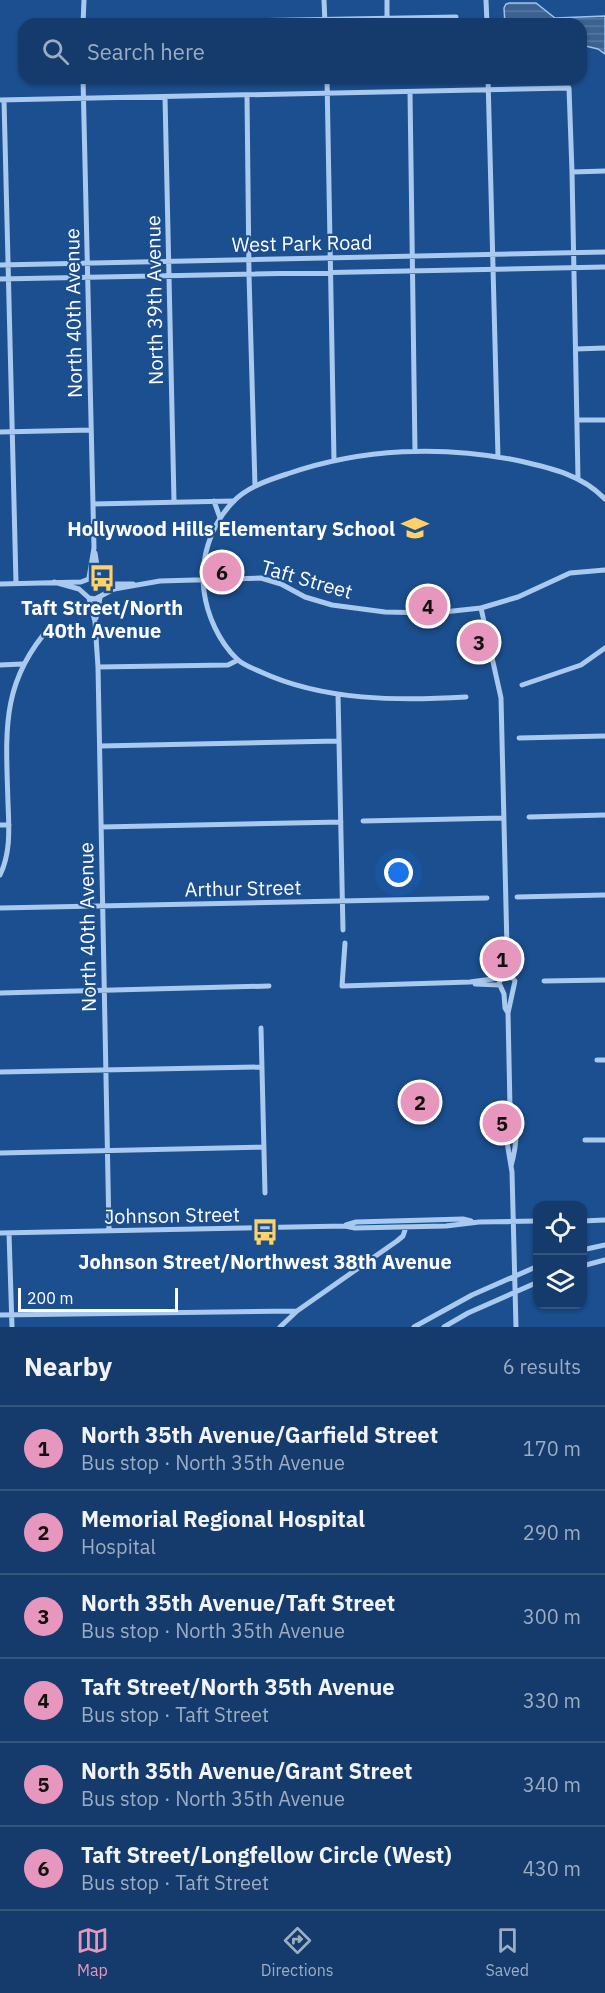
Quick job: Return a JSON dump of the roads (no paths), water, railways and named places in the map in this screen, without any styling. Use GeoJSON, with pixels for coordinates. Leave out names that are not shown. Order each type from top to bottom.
{"type":"FeatureCollection","features":[{"type":"Feature","properties":{"kind":"street"},"geometry":{"type":"LineString","coordinates":[[83,18],[84,0]]}},
{"type":"Feature","properties":{"kind":"street"},"geometry":{"type":"LineString","coordinates":[[324,0],[325,18]]}},
{"type":"Feature","properties":{"kind":"street"},"geometry":{"type":"LineString","coordinates":[[387,0],[387,18],[456,17]]}},
{"type":"Feature","properties":{"kind":"street"},"geometry":{"type":"LineString","coordinates":[[486,0],[487,18]]}},
{"type":"Feature","properties":{"kind":"street","name":"North 40th Avenue"},"geometry":{"type":"LineString","coordinates":[[83,84],[94,548],[102,580],[102,595],[95,622]]}},
{"type":"Feature","properties":{"kind":"street"},"geometry":{"type":"LineString","coordinates":[[327,84],[334,460]]}},
{"type":"Feature","properties":{"kind":"street"},"geometry":{"type":"LineString","coordinates":[[488,84],[498,457]]}},
{"type":"Feature","properties":{"kind":"street"},"geometry":{"type":"LineString","coordinates":[[16,583],[2,100],[569,88],[573,172],[578,478]]}},
{"type":"Feature","properties":{"kind":"street"},"geometry":{"type":"LineString","coordinates":[[410,92],[416,451]]}},
{"type":"Feature","properties":{"kind":"street"},"geometry":{"type":"LineString","coordinates":[[247,95],[255,486]]}},
{"type":"Feature","properties":{"kind":"street","name":"North 39th Avenue"},"geometry":{"type":"LineString","coordinates":[[165,97],[174,501]]}},
{"type":"Feature","properties":{"kind":"street"},"geometry":{"type":"LineString","coordinates":[[573,172],[605,171]]}},
{"type":"Feature","properties":{"kind":"street","name":"West Park Road"},"geometry":{"type":"LineString","coordinates":[[0,265],[605,252]]}},
{"type":"Feature","properties":{"kind":"street","name":"West Park Road"},"geometry":{"type":"LineString","coordinates":[[0,279],[605,267]]}},
{"type":"Feature","properties":{"kind":"street"},"geometry":{"type":"LineString","coordinates":[[576,349],[605,348]]}},
{"type":"Feature","properties":{"kind":"street"},"geometry":{"type":"LineString","coordinates":[[578,420],[605,420]]}},
{"type":"Feature","properties":{"kind":"street"},"geometry":{"type":"LineString","coordinates":[[0,432],[91,430]]}},
{"type":"Feature","properties":{"kind":"street"},"geometry":{"type":"LineString","coordinates":[[466,697],[395,699],[338,694],[270,676],[238,660],[217,631],[208,612],[203,579],[207,550],[220,519],[233,501],[255,486],[293,472],[334,460],[416,451],[498,457],[533,464],[578,478],[602,493],[605,500]]}},
{"type":"Feature","properties":{"kind":"street"},"geometry":{"type":"LineString","coordinates":[[214,501],[220,519]]}},
{"type":"Feature","properties":{"kind":"street"},"geometry":{"type":"LineString","coordinates":[[93,504],[233,501]]}},
{"type":"Feature","properties":{"kind":"street","name":"North 40th Avenue"},"geometry":{"type":"LineString","coordinates":[[84,591],[94,548]]}},
{"type":"Feature","properties":{"kind":"street","name":"Taft Street"},"geometry":{"type":"LineString","coordinates":[[89,598],[138,584],[160,581],[250,578],[270,580],[318,602],[379,612],[434,614],[481,608],[518,597],[570,573],[605,570]]}},
{"type":"Feature","properties":{"kind":"street"},"geometry":{"type":"LineString","coordinates":[[0,584],[87,580]]}},
{"type":"Feature","properties":{"kind":"street","name":"Taft Street"},"geometry":{"type":"LineString","coordinates":[[87,580],[138,584]]}},
{"type":"Feature","properties":{"kind":"street"},"geometry":{"type":"LineString","coordinates":[[54,582],[84,591],[89,598]]}},
{"type":"Feature","properties":{"kind":"street","name":"North 40th Avenue"},"geometry":{"type":"LineString","coordinates":[[89,598],[95,622],[98,667],[109,1231]]}},
{"type":"Feature","properties":{"kind":"street"},"geometry":{"type":"LineString","coordinates":[[481,608],[501,698],[507,948],[503,980],[505,1008],[508,1013]]}},
{"type":"Feature","properties":{"kind":"street"},"geometry":{"type":"LineString","coordinates":[[0,875],[5,864],[9,843],[3,744],[8,711],[22,664],[50,627]]}},
{"type":"Feature","properties":{"kind":"street"},"geometry":{"type":"LineString","coordinates":[[522,686],[581,665],[602,654],[605,648]]}},
{"type":"Feature","properties":{"kind":"street"},"geometry":{"type":"LineString","coordinates":[[98,667],[228,664],[238,660]]}},
{"type":"Feature","properties":{"kind":"street"},"geometry":{"type":"LineString","coordinates":[[0,664],[22,664]]}},
{"type":"Feature","properties":{"kind":"street"},"geometry":{"type":"LineString","coordinates":[[338,694],[343,930]]}},
{"type":"Feature","properties":{"kind":"street"},"geometry":{"type":"LineString","coordinates":[[519,738],[605,736]]}},
{"type":"Feature","properties":{"kind":"street"},"geometry":{"type":"LineString","coordinates":[[100,747],[338,741]]}},
{"type":"Feature","properties":{"kind":"street"},"geometry":{"type":"LineString","coordinates":[[529,817],[605,815]]}},
{"type":"Feature","properties":{"kind":"street"},"geometry":{"type":"LineString","coordinates":[[363,821],[503,818]]}},
{"type":"Feature","properties":{"kind":"street"},"geometry":{"type":"LineString","coordinates":[[101,827],[341,822]]}},
{"type":"Feature","properties":{"kind":"street"},"geometry":{"type":"LineString","coordinates":[[0,825],[9,825]]}},
{"type":"Feature","properties":{"kind":"street"},"geometry":{"type":"LineString","coordinates":[[517,897],[605,895]]}},
{"type":"Feature","properties":{"kind":"street","name":"Arthur Street"},"geometry":{"type":"LineString","coordinates":[[0,908],[487,898]]}},
{"type":"Feature","properties":{"kind":"street"},"geometry":{"type":"LineString","coordinates":[[345,943],[342,986],[515,981],[508,1013],[510,1107],[506,1130],[514,1222],[516,1327]]}},
{"type":"Feature","properties":{"kind":"street"},"geometry":{"type":"LineString","coordinates":[[503,980],[507,990],[512,988]]}},
{"type":"Feature","properties":{"kind":"street"},"geometry":{"type":"LineString","coordinates":[[544,981],[605,980]]}},
{"type":"Feature","properties":{"kind":"street"},"geometry":{"type":"LineString","coordinates":[[0,993],[269,986]]}},
{"type":"Feature","properties":{"kind":"street"},"geometry":{"type":"LineString","coordinates":[[261,1028],[265,1193]]}},
{"type":"Feature","properties":{"kind":"street"},"geometry":{"type":"LineString","coordinates":[[597,1060],[605,1060]]}},
{"type":"Feature","properties":{"kind":"street"},"geometry":{"type":"LineString","coordinates":[[0,1072],[262,1067]]}},
{"type":"Feature","properties":{"kind":"street"},"geometry":{"type":"LineString","coordinates":[[510,1107],[515,1116],[516,1151],[511,1167]]}},
{"type":"Feature","properties":{"kind":"street"},"geometry":{"type":"LineString","coordinates":[[585,1140],[605,1140]]}},
{"type":"Feature","properties":{"kind":"street"},"geometry":{"type":"LineString","coordinates":[[0,1153],[263,1147]]}},
{"type":"Feature","properties":{"kind":"street","name":"Johnson Street"},"geometry":{"type":"LineString","coordinates":[[345,1226],[356,1222],[463,1219],[479,1222]]}},
{"type":"Feature","properties":{"kind":"street"},"geometry":{"type":"LineString","coordinates":[[587,1221],[605,1220]]}},
{"type":"Feature","properties":{"kind":"street","name":"Johnson Street"},"geometry":{"type":"LineString","coordinates":[[0,1233],[345,1226],[355,1228],[406,1227],[533,1221]]}},
{"type":"Feature","properties":{"kind":"street"},"geometry":{"type":"LineString","coordinates":[[280,1327],[297,1311],[397,1241],[403,1236],[406,1227]]}},
{"type":"Feature","properties":{"kind":"street"},"geometry":{"type":"LineString","coordinates":[[9,1233],[12,1327]]}},
{"type":"Feature","properties":{"kind":"street"},"geometry":{"type":"LineString","coordinates":[[587,1249],[605,1245]]}},
{"type":"Feature","properties":{"kind":"street"},"geometry":{"type":"LineString","coordinates":[[587,1265],[605,1260]]}},
{"type":"Feature","properties":{"kind":"street"},"geometry":{"type":"LineString","coordinates":[[414,1327],[472,1295],[533,1267]]}},
{"type":"Feature","properties":{"kind":"street"},"geometry":{"type":"LineString","coordinates":[[444,1327],[468,1313],[533,1284]]}},
{"type":"Feature","properties":{"kind":"street"},"geometry":{"type":"LineString","coordinates":[[0,1315],[297,1311]]}},
{"type":"Feature","properties":{"kind":"water"},"geometry":{"type":"Polygon","coordinates":[[[536,3],[555,18],[505,18],[506,4],[536,3]]]}},
{"type":"Feature","properties":{"kind":"water"},"geometry":{"type":"Polygon","coordinates":[[[605,16],[605,54],[598,49],[587,46],[587,18],[555,18],[605,16]]]}},
{"type":"Feature","properties":{"kind":"place","name":"Hollywood Hills Elementary School"},"geometry":{"type":"Point","coordinates":[415,528]}},
{"type":"Feature","properties":{"kind":"place","name":"Taft Street/Longfellow Circle (West)"},"geometry":{"type":"Point","coordinates":[222,572]}},
{"type":"Feature","properties":{"kind":"place","name":"Taft Street/North 40th Avenue"},"geometry":{"type":"Point","coordinates":[102,578]}},
{"type":"Feature","properties":{"kind":"place","name":"Taft Street/North 35th Avenue"},"geometry":{"type":"Point","coordinates":[428,606]}},
{"type":"Feature","properties":{"kind":"place","name":"North 35th Avenue/Taft Street"},"geometry":{"type":"Point","coordinates":[479,642]}},
{"type":"Feature","properties":{"kind":"place","name":"North 35th Avenue/Garfield Street"},"geometry":{"type":"Point","coordinates":[502,959]}},
{"type":"Feature","properties":{"kind":"place","name":"Memorial Regional Hospital"},"geometry":{"type":"Point","coordinates":[420,1102]}},
{"type":"Feature","properties":{"kind":"place","name":"North 35th Avenue/Grant Street"},"geometry":{"type":"Point","coordinates":[502,1123]}},
{"type":"Feature","properties":{"kind":"place","name":"Johnson Street/Northwest 38th Avenue"},"geometry":{"type":"Point","coordinates":[265,1232]}}]}
